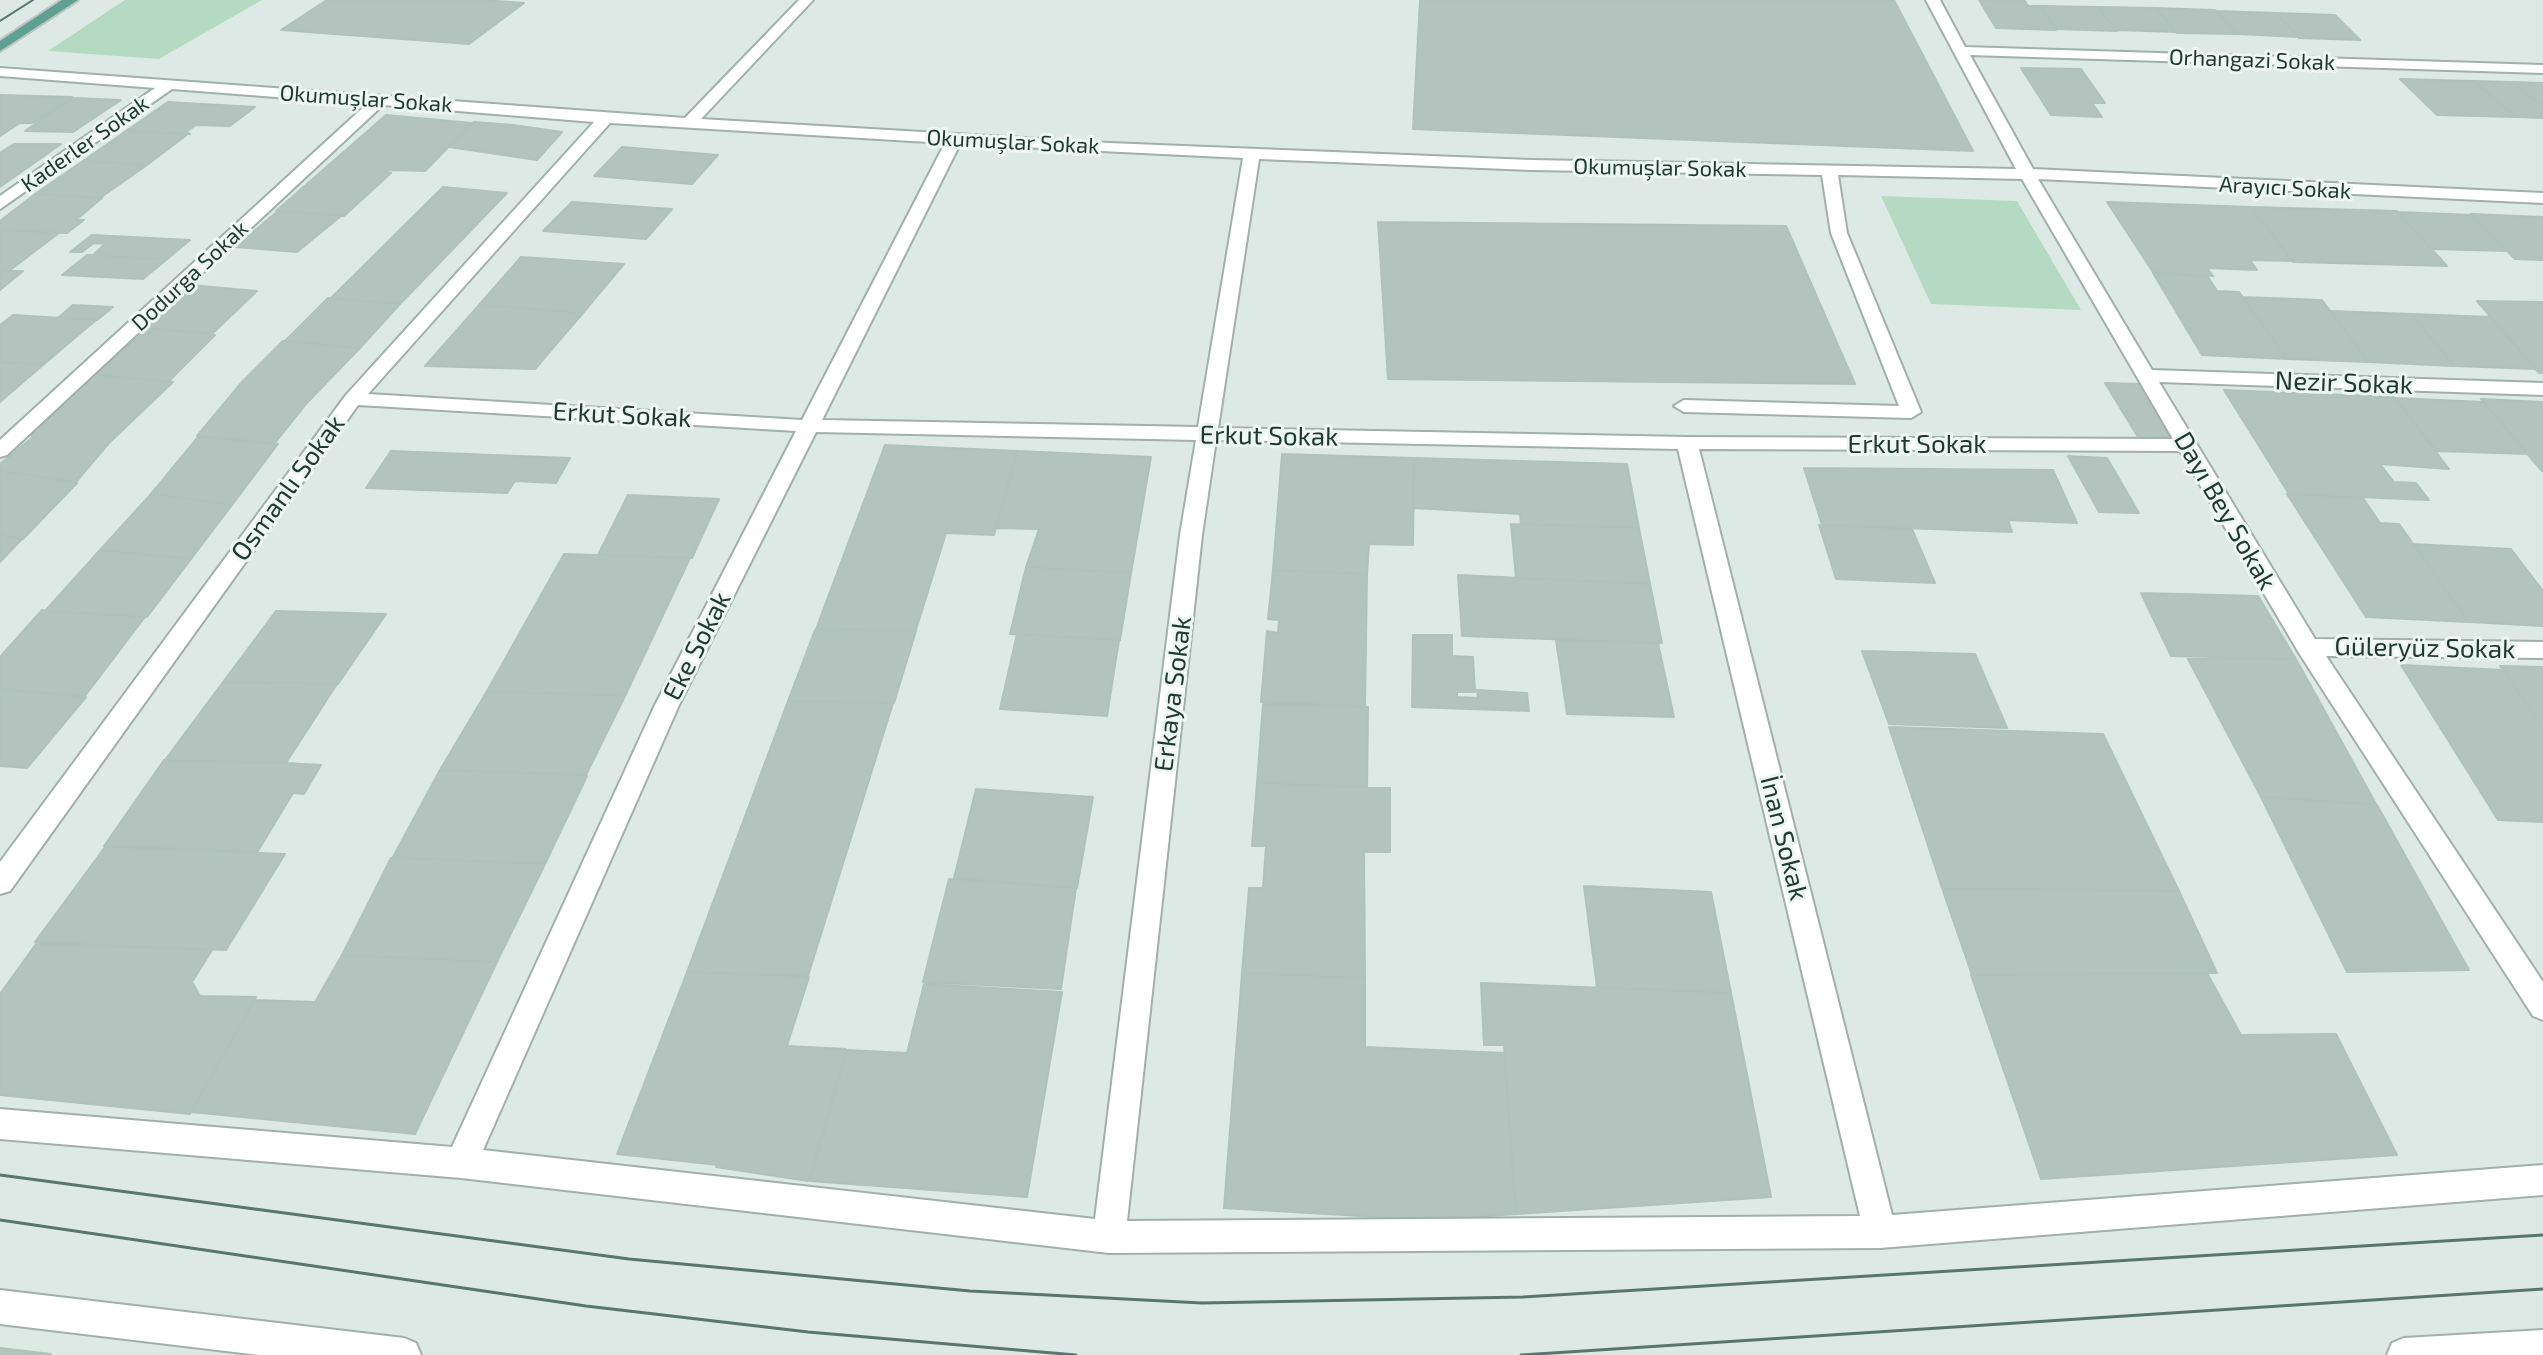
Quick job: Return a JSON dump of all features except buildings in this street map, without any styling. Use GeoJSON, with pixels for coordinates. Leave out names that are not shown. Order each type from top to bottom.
{"type":"FeatureCollection","features":[{"type":"Feature","properties":{"kind":"main road"},"geometry":{"type":"LineString","coordinates":[[0,47],[71,0]]}},
{"type":"Feature","properties":{"kind":"street"},"geometry":{"type":"LineString","coordinates":[[689,123],[806,0]]}},
{"type":"Feature","properties":{"kind":"street","name":"Dayı Bey Sokak"},"geometry":{"type":"LineString","coordinates":[[1933,0],[2027,174],[2307,647],[2543,1007]]}},
{"type":"Feature","properties":{"kind":"street","name":"Orhangazi Sokak"},"geometry":{"type":"LineString","coordinates":[[1961,51],[2543,69]]}},
{"type":"Feature","properties":{"kind":"street","name":"Okumuşlar Sokak"},"geometry":{"type":"LineString","coordinates":[[0,72],[606,118],[1252,154],[1531,165],[2027,174]]}},
{"type":"Feature","properties":{"kind":"street","name":"Kaderler Sokak"},"geometry":{"type":"LineString","coordinates":[[0,204],[169,85]]}},
{"type":"Feature","properties":{"kind":"street","name":"Dodurga Sokak"},"geometry":{"type":"LineString","coordinates":[[0,451],[380,100]]}},
{"type":"Feature","properties":{"kind":"street","name":"Osmanlı Sokak"},"geometry":{"type":"LineString","coordinates":[[0,883],[353,399],[606,118]]}},
{"type":"Feature","properties":{"kind":"street","name":"Eke Sokak"},"geometry":{"type":"LineString","coordinates":[[461,1163],[667,705],[955,139]]}},
{"type":"Feature","properties":{"kind":"street","name":"Erkaya Sokak"},"geometry":{"type":"LineString","coordinates":[[1109,1237],[1191,535],[1252,154]]}},
{"type":"Feature","properties":{"kind":"street"},"geometry":{"type":"LineString","coordinates":[[1684,406],[1911,412],[1839,233],[1829,171]]}},
{"type":"Feature","properties":{"kind":"street","name":"Arayıcı Sokak"},"geometry":{"type":"LineString","coordinates":[[2027,174],[2543,198]]}},
{"type":"Feature","properties":{"kind":"street","name":"Nezir Sokak"},"geometry":{"type":"LineString","coordinates":[[2146,376],[2543,389]]}},
{"type":"Feature","properties":{"kind":"street","name":"Erkut Sokak"},"geometry":{"type":"LineString","coordinates":[[353,399],[809,426],[1207,436],[1687,443],[2187,445]]}},
{"type":"Feature","properties":{"kind":"street","name":"İnan Sokak"},"geometry":{"type":"LineString","coordinates":[[1687,443],[1880,1232]]}},
{"type":"Feature","properties":{"kind":"street","name":"Güleryüz Sokak"},"geometry":{"type":"LineString","coordinates":[[2307,647],[2543,650]]}},
{"type":"Feature","properties":{"kind":"street"},"geometry":{"type":"LineString","coordinates":[[0,1124],[461,1163],[1109,1237],[1880,1232],[2543,1180]]}},
{"type":"Feature","properties":{"kind":"street"},"geometry":{"type":"LineString","coordinates":[[0,1307],[386,1354]]}},
{"type":"Feature","properties":{"kind":"street"},"geometry":{"type":"LineString","coordinates":[[2404,1355],[2543,1347]]}},
{"type":"Feature","properties":{"kind":"green space"},"geometry":{"type":"Polygon","coordinates":[[[125,0],[262,0],[159,59],[48,51],[125,0]]]}},
{"type":"Feature","properties":{"kind":"green space"},"geometry":{"type":"Polygon","coordinates":[[[1881,196],[2017,201],[2081,310],[1931,304],[1881,196]]]}},
{"type":"Feature","properties":{"kind":"tram line"},"geometry":{"type":"LineString","coordinates":[[0,21],[33,0]]}},
{"type":"Feature","properties":{"kind":"tram line"},"geometry":{"type":"LineString","coordinates":[[0,1175],[629,1259],[970,1291],[1202,1303],[1523,1297],[2543,1235]]}},
{"type":"Feature","properties":{"kind":"tram line"},"geometry":{"type":"LineString","coordinates":[[0,1220],[586,1306],[808,1332],[1076,1355]]}},
{"type":"Feature","properties":{"kind":"tram line"},"geometry":{"type":"LineString","coordinates":[[1521,1355],[2543,1289]]}}]}
